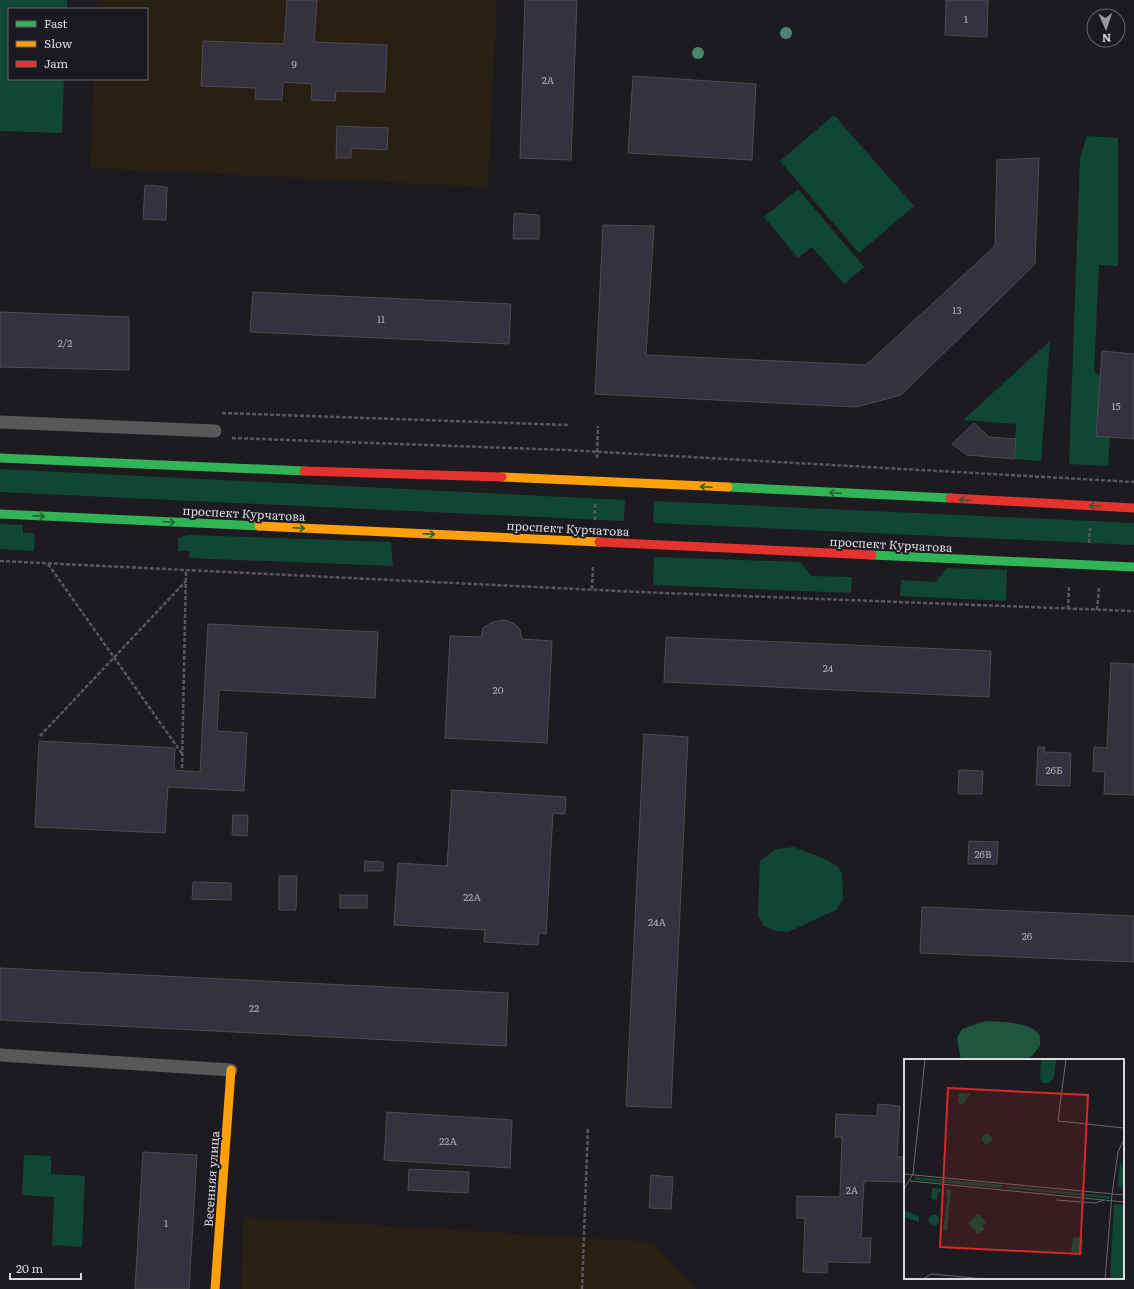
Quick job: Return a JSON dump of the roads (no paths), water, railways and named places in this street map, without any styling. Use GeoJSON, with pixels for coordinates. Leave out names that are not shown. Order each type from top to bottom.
{"type":"FeatureCollection","features":[{"type":"Feature","properties":{"kind":"street"},"geometry":{"type":"LineString","coordinates":[[0,458],[228,468],[596,480],[1134,508]]}},
{"type":"Feature","properties":{"kind":"street","name":"проспект Курчатова"},"geometry":{"type":"LineString","coordinates":[[0,514],[1134,567]]}},
{"type":"Feature","properties":{"kind":"street","name":"Весенняя улица"},"geometry":{"type":"LineString","coordinates":[[215,1289],[231,1070]]}},
{"type":"Feature","properties":{"kind":"lane"},"geometry":{"type":"LineString","coordinates":[[0,422],[215,431]]}},
{"type":"Feature","properties":{"kind":"lane"},"geometry":{"type":"LineString","coordinates":[[0,1055],[231,1070]]}}]}
